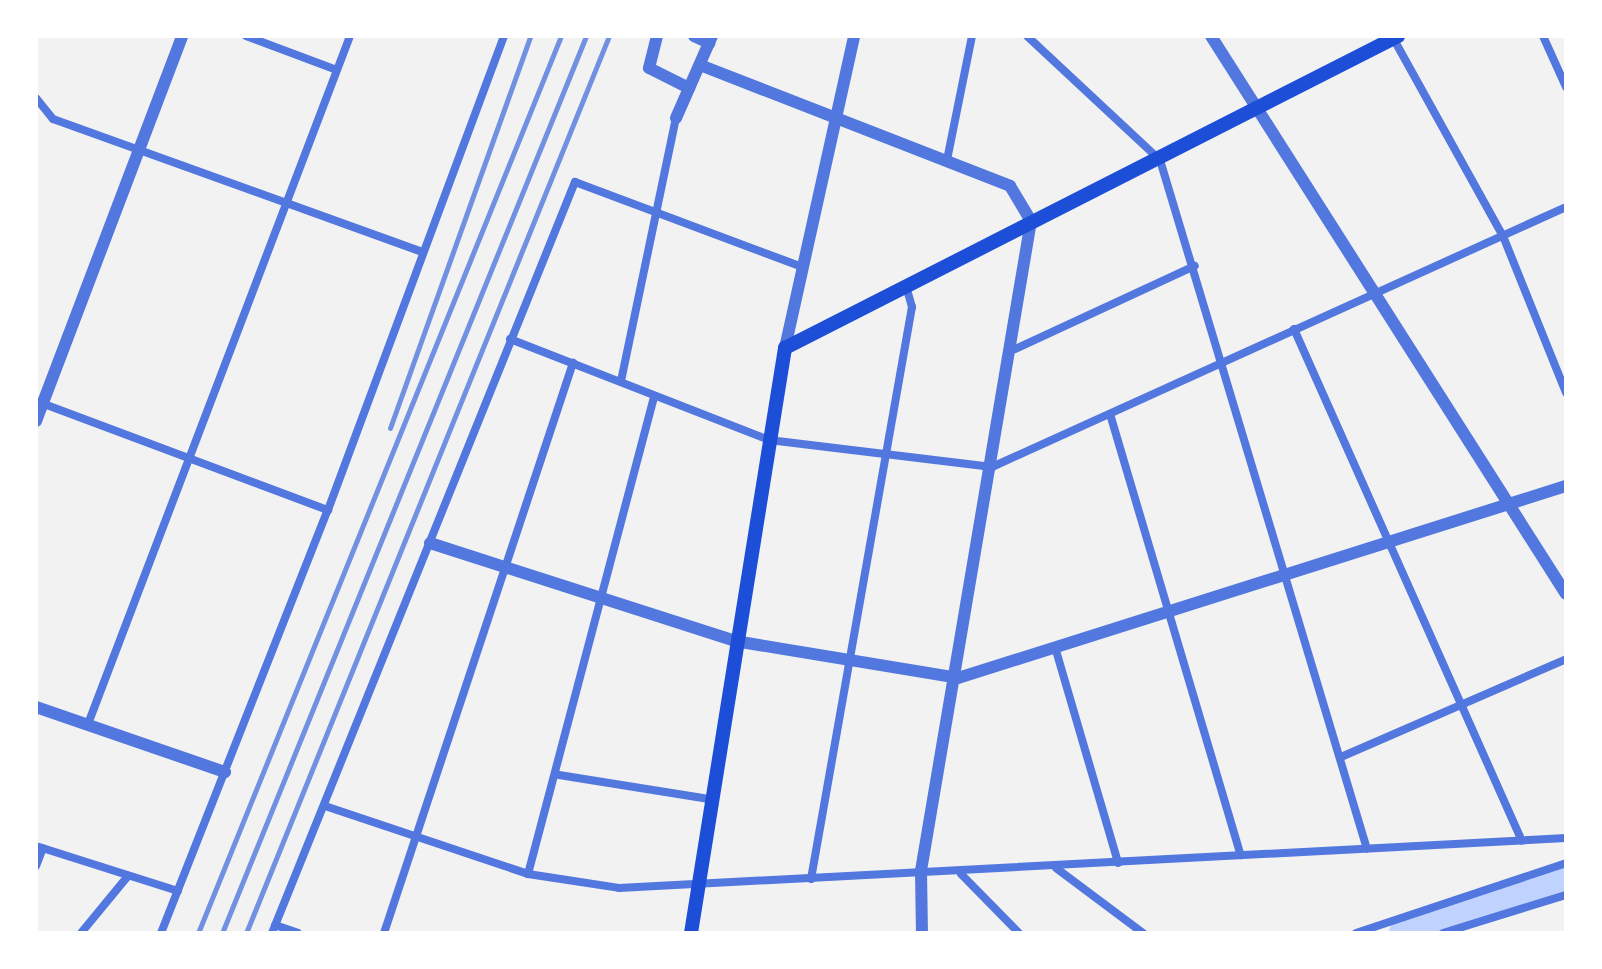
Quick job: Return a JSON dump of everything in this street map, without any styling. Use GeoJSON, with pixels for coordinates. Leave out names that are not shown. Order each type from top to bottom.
{"type":"FeatureCollection","features":[{"type":"Feature","properties":{"kind":"main road"},"geometry":{"type":"LineString","coordinates":[[691,933],[709,799],[785,348],[1031,221],[1160,160],[1394,37]]}},
{"type":"Feature","properties":{"kind":"street"},"geometry":{"type":"LineString","coordinates":[[36,421],[39,403],[182,36]]}},
{"type":"Feature","properties":{"kind":"street"},"geometry":{"type":"LineString","coordinates":[[246,36],[337,70]]}},
{"type":"Feature","properties":{"kind":"street"},"geometry":{"type":"LineString","coordinates":[[88,724],[350,36]]}},
{"type":"Feature","properties":{"kind":"street"},"geometry":{"type":"LineString","coordinates":[[161,933],[328,510],[504,36]]}},
{"type":"Feature","properties":{"kind":"street"},"geometry":{"type":"LineString","coordinates":[[657,36],[649,68],[689,88]]}},
{"type":"Feature","properties":{"kind":"street"},"geometry":{"type":"LineString","coordinates":[[621,381],[654,210],[676,118],[711,38],[694,36]]}},
{"type":"Feature","properties":{"kind":"street"},"geometry":{"type":"LineString","coordinates":[[785,348],[854,36]]}},
{"type":"Feature","properties":{"kind":"street"},"geometry":{"type":"LineString","coordinates":[[947,160],[972,36]]}},
{"type":"Feature","properties":{"kind":"street"},"geometry":{"type":"LineString","coordinates":[[1027,36],[1160,160],[1195,266],[1367,849]]}},
{"type":"Feature","properties":{"kind":"street"},"geometry":{"type":"LineString","coordinates":[[1211,36],[1566,594]]}},
{"type":"Feature","properties":{"kind":"street"},"geometry":{"type":"LineString","coordinates":[[1543,36],[1566,87]]}},
{"type":"Feature","properties":{"kind":"street"},"geometry":{"type":"LineString","coordinates":[[1394,37],[1503,236],[1566,393]]}},
{"type":"Feature","properties":{"kind":"street"},"geometry":{"type":"LineString","coordinates":[[700,65],[1010,186],[1031,221],[1015,349],[921,871],[922,933]]}},
{"type":"Feature","properties":{"kind":"street"},"geometry":{"type":"LineString","coordinates":[[36,98],[38,109],[138,153],[423,252]]}},
{"type":"Feature","properties":{"kind":"street"},"geometry":{"type":"LineString","coordinates":[[298,933],[274,929],[575,182],[802,267]]}},
{"type":"Feature","properties":{"kind":"street"},"geometry":{"type":"LineString","coordinates":[[510,339],[769,440],[992,467],[1566,207]]}},
{"type":"Feature","properties":{"kind":"street"},"geometry":{"type":"LineString","coordinates":[[1015,349],[1195,266]]}},
{"type":"Feature","properties":{"kind":"street"},"geometry":{"type":"LineString","coordinates":[[811,879],[912,307],[906,286]]}},
{"type":"Feature","properties":{"kind":"street"},"geometry":{"type":"LineString","coordinates":[[1294,329],[1464,703],[1522,841]]}},
{"type":"Feature","properties":{"kind":"street"},"geometry":{"type":"LineString","coordinates":[[384,933],[573,363]]}},
{"type":"Feature","properties":{"kind":"street"},"geometry":{"type":"LineString","coordinates":[[528,874],[559,775],[654,396]]}},
{"type":"Feature","properties":{"kind":"street"},"geometry":{"type":"LineString","coordinates":[[39,403],[328,510]]}},
{"type":"Feature","properties":{"kind":"street"},"geometry":{"type":"LineString","coordinates":[[1110,414],[1241,855]]}},
{"type":"Feature","properties":{"kind":"street"},"geometry":{"type":"LineString","coordinates":[[430,543],[735,641],[958,678],[1566,486]]}},
{"type":"Feature","properties":{"kind":"street"},"geometry":{"type":"LineString","coordinates":[[1055,647],[1118,863]]}},
{"type":"Feature","properties":{"kind":"street"},"geometry":{"type":"LineString","coordinates":[[1341,757],[1566,659]]}},
{"type":"Feature","properties":{"kind":"street"},"geometry":{"type":"LineString","coordinates":[[36,707],[225,772]]}},
{"type":"Feature","properties":{"kind":"street"},"geometry":{"type":"LineString","coordinates":[[559,775],[709,799]]}},
{"type":"Feature","properties":{"kind":"street"},"geometry":{"type":"LineString","coordinates":[[325,806],[528,874],[619,888],[698,886],[921,871],[961,874],[1566,838]]}},
{"type":"Feature","properties":{"kind":"street"},"geometry":{"type":"LineString","coordinates":[[36,866],[39,847],[178,891]]}},
{"type":"Feature","properties":{"kind":"street"},"geometry":{"type":"LineString","coordinates":[[1356,933],[1566,863]]}},
{"type":"Feature","properties":{"kind":"street"},"geometry":{"type":"LineString","coordinates":[[1056,868],[1143,933]]}},
{"type":"Feature","properties":{"kind":"street"},"geometry":{"type":"LineString","coordinates":[[961,874],[1019,933]]}},
{"type":"Feature","properties":{"kind":"street"},"geometry":{"type":"LineString","coordinates":[[81,933],[128,876]]}},
{"type":"Feature","properties":{"kind":"street"},"geometry":{"type":"LineString","coordinates":[[1443,933],[1566,895]]}},
{"type":"Feature","properties":{"kind":"waterway"},"geometry":{"type":"LineString","coordinates":[[1405,933],[1566,879]]}},
{"type":"Feature","properties":{"kind":"railway"},"geometry":{"type":"LineString","coordinates":[[390,428],[530,36]]}},
{"type":"Feature","properties":{"kind":"railway"},"geometry":{"type":"LineString","coordinates":[[198,933],[561,36]]}},
{"type":"Feature","properties":{"kind":"railway"},"geometry":{"type":"LineString","coordinates":[[222,933],[586,36]]}},
{"type":"Feature","properties":{"kind":"railway"},"geometry":{"type":"LineString","coordinates":[[246,933],[609,36]]}}]}
